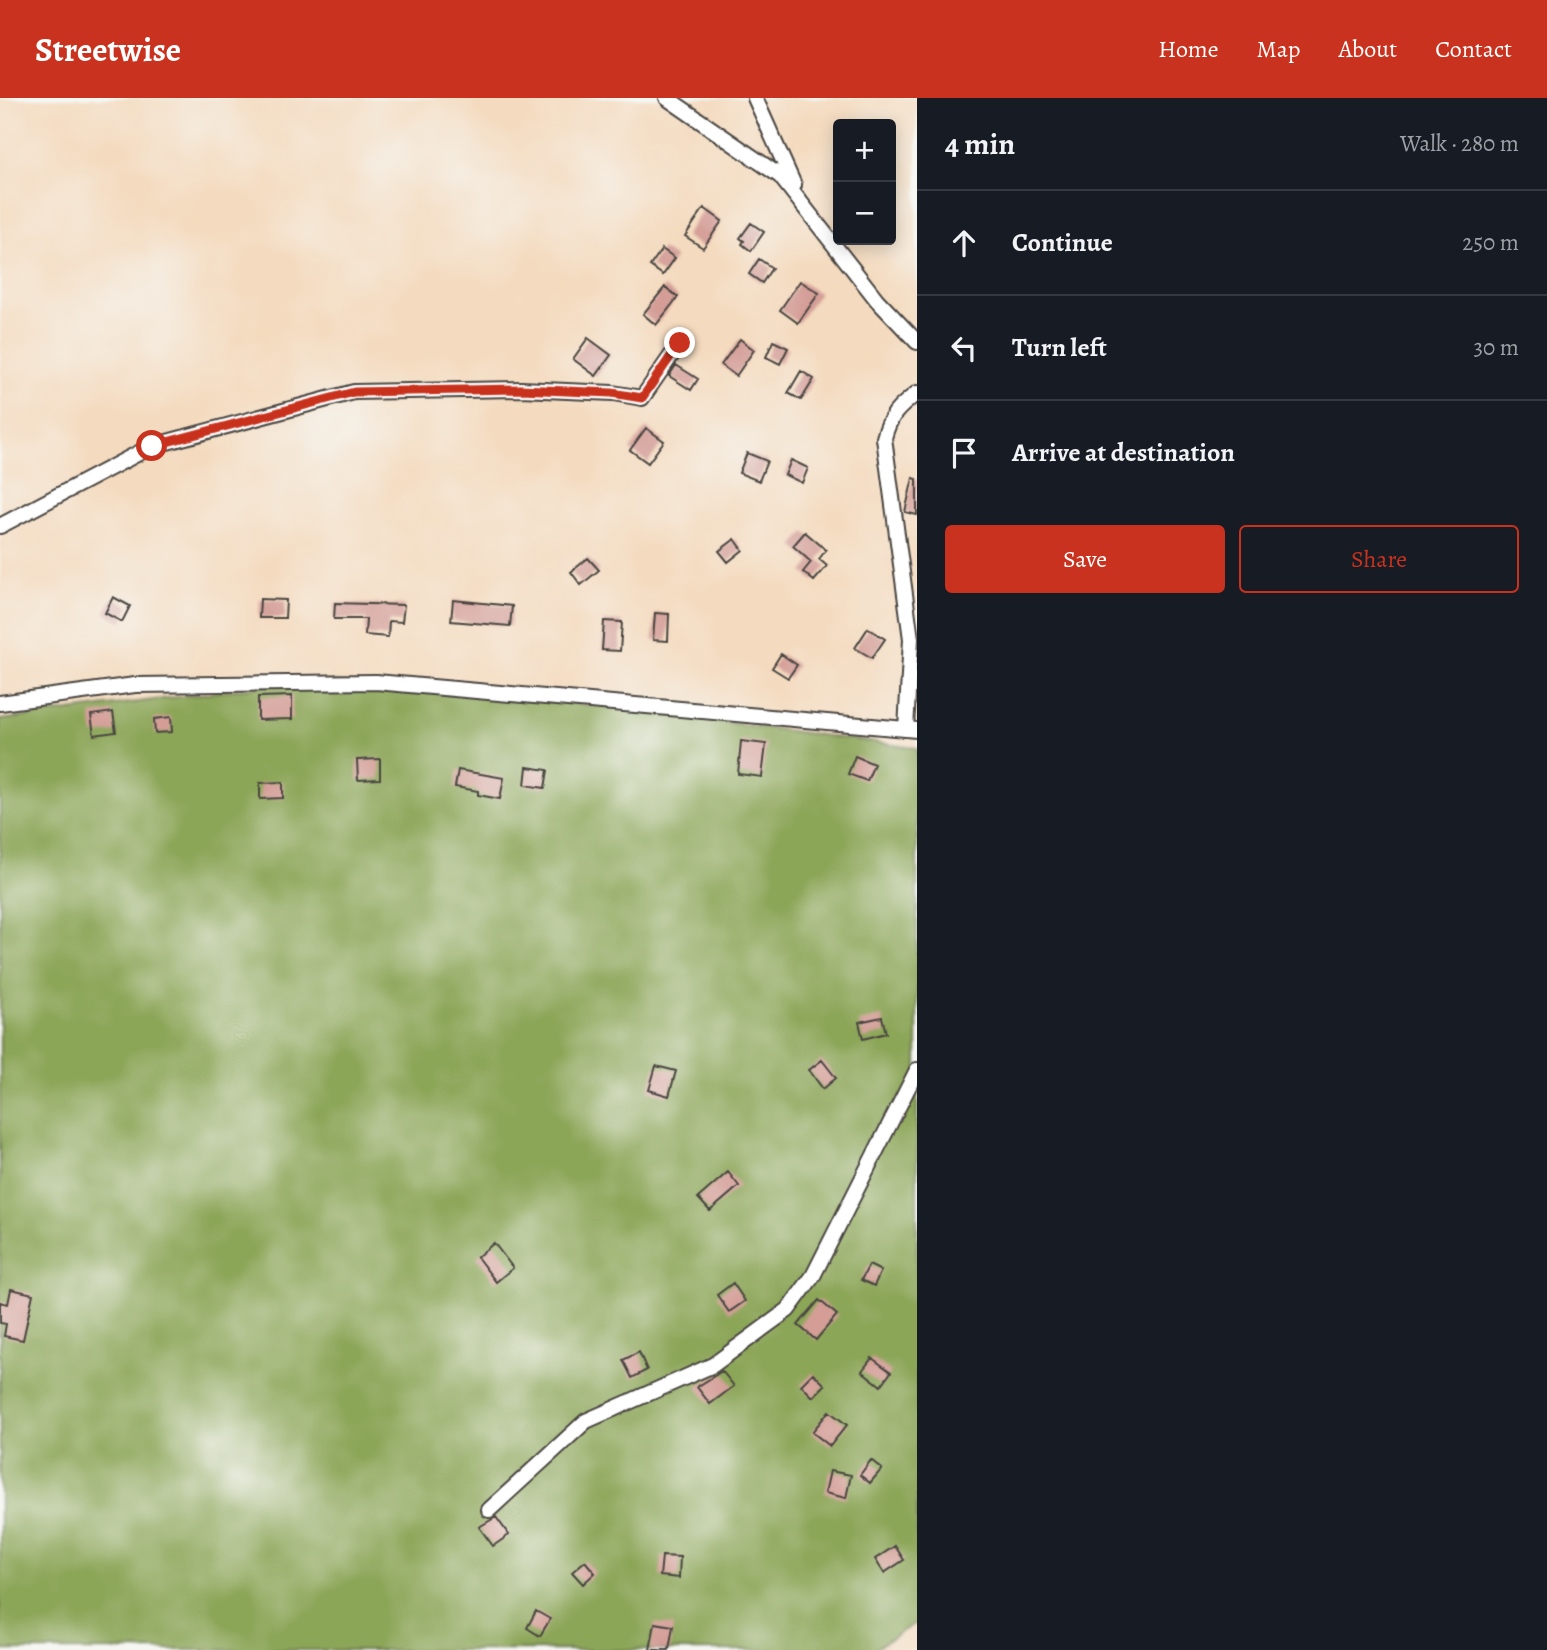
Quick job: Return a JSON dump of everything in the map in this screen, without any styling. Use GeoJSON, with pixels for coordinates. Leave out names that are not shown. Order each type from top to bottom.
{"type":"FeatureCollection","features":[{"type":"Feature","properties":{"kind":"street"},"geometry":{"type":"LineString","coordinates":[[667,98],[779,176],[877,300],[917,342]]}},
{"type":"Feature","properties":{"kind":"street"},"geometry":{"type":"LineString","coordinates":[[755,98],[803,206]]}},
{"type":"Feature","properties":{"kind":"street"},"geometry":{"type":"LineString","coordinates":[[0,526],[152,446],[354,392],[521,389],[612,393],[642,398],[680,343]]}},
{"type":"Feature","properties":{"kind":"street"},"geometry":{"type":"LineString","coordinates":[[0,703],[135,685],[376,682],[911,729],[911,639],[884,438],[889,420],[901,405],[917,393]]}},
{"type":"Feature","properties":{"kind":"street"},"geometry":{"type":"LineString","coordinates":[[489,1510],[586,1421],[713,1365],[788,1310],[813,1276],[917,1070]]}},
{"type":"Feature","properties":{"kind":"green space"},"geometry":{"type":"Polygon","coordinates":[[[307,680],[612,707],[917,748],[917,1622],[872,1650],[0,1650],[0,720],[307,680]]]}},
{"type":"Feature","properties":{"kind":"building"},"geometry":{"type":"Polygon","coordinates":[[[704,208],[722,221],[703,248],[685,236],[704,208]]]}},
{"type":"Feature","properties":{"kind":"building"},"geometry":{"type":"Polygon","coordinates":[[[751,223],[764,232],[751,251],[742,244],[744,241],[740,238],[751,223]]]}},
{"type":"Feature","properties":{"kind":"building"},"geometry":{"type":"Polygon","coordinates":[[[662,249],[675,258],[663,275],[650,266],[662,249]]]}},
{"type":"Feature","properties":{"kind":"building"},"geometry":{"type":"Polygon","coordinates":[[[759,259],[772,268],[762,283],[749,274],[759,259]]]}},
{"type":"Feature","properties":{"kind":"building"},"geometry":{"type":"Polygon","coordinates":[[[800,281],[819,293],[798,323],[780,310],[800,281]]]}},
{"type":"Feature","properties":{"kind":"building"},"geometry":{"type":"Polygon","coordinates":[[[665,287],[678,297],[656,325],[643,314],[665,287]]]}},
{"type":"Feature","properties":{"kind":"building"},"geometry":{"type":"Polygon","coordinates":[[[588,338],[611,355],[596,376],[573,359],[588,338]]]}},
{"type":"Feature","properties":{"kind":"building"},"geometry":{"type":"Polygon","coordinates":[[[740,339],[754,350],[736,376],[721,365],[740,339]]]}},
{"type":"Feature","properties":{"kind":"building"},"geometry":{"type":"Polygon","coordinates":[[[773,341],[788,348],[780,364],[766,357],[773,341]]]}},
{"type":"Feature","properties":{"kind":"building"},"geometry":{"type":"Polygon","coordinates":[[[676,365],[698,379],[691,390],[669,376],[676,365]]]}},
{"type":"Feature","properties":{"kind":"building"},"geometry":{"type":"Polygon","coordinates":[[[801,371],[814,379],[801,400],[788,393],[801,371]]]}},
{"type":"Feature","properties":{"kind":"building"},"geometry":{"type":"Polygon","coordinates":[[[646,428],[664,441],[648,463],[630,450],[646,428]]]}},
{"type":"Feature","properties":{"kind":"building"},"geometry":{"type":"Polygon","coordinates":[[[747,453],[767,461],[759,481],[739,473],[747,453]]]}},
{"type":"Feature","properties":{"kind":"building"},"geometry":{"type":"Polygon","coordinates":[[[791,460],[808,468],[802,483],[785,475],[791,460]]]}},
{"type":"Feature","properties":{"kind":"building"},"geometry":{"type":"Polygon","coordinates":[[[913,478],[917,479],[917,515],[905,512],[913,478]]]}},
{"type":"Feature","properties":{"kind":"building"},"geometry":{"type":"Polygon","coordinates":[[[805,532],[826,550],[819,559],[827,566],[814,581],[803,572],[811,562],[793,546],[805,532]]]}},
{"type":"Feature","properties":{"kind":"building"},"geometry":{"type":"Polygon","coordinates":[[[735,539],[743,550],[728,562],[719,551],[735,539]]]}},
{"type":"Feature","properties":{"kind":"building"},"geometry":{"type":"Polygon","coordinates":[[[588,558],[599,570],[581,585],[571,572],[588,558]]]}},
{"type":"Feature","properties":{"kind":"building"},"geometry":{"type":"Polygon","coordinates":[[[113,597],[130,606],[122,622],[105,613],[113,597]]]}},
{"type":"Feature","properties":{"kind":"building"},"geometry":{"type":"Polygon","coordinates":[[[260,599],[286,600],[285,618],[259,618],[260,599]]]}},
{"type":"Feature","properties":{"kind":"building"},"geometry":{"type":"Polygon","coordinates":[[[453,600],[512,606],[510,626],[451,621],[453,600]]]}},
{"type":"Feature","properties":{"kind":"building"},"geometry":{"type":"Polygon","coordinates":[[[335,603],[404,605],[402,622],[389,621],[388,637],[365,635],[366,619],[334,619],[335,603]]]}},
{"type":"Feature","properties":{"kind":"building"},"geometry":{"type":"Polygon","coordinates":[[[655,613],[669,614],[668,641],[653,640],[655,613]]]}},
{"type":"Feature","properties":{"kind":"building"},"geometry":{"type":"Polygon","coordinates":[[[604,621],[622,622],[620,651],[602,650],[604,621]]]}},
{"type":"Feature","properties":{"kind":"building"},"geometry":{"type":"Polygon","coordinates":[[[868,628],[885,639],[872,658],[855,648],[868,628]]]}},
{"type":"Feature","properties":{"kind":"building"},"geometry":{"type":"Polygon","coordinates":[[[781,654],[797,665],[788,678],[772,668],[781,654]]]}},
{"type":"Feature","properties":{"kind":"building"},"geometry":{"type":"Polygon","coordinates":[[[292,696],[292,719],[258,720],[258,697],[292,696]]]}},
{"type":"Feature","properties":{"kind":"building"},"geometry":{"type":"Polygon","coordinates":[[[113,712],[116,732],[94,735],[91,715],[113,712]]]}},
{"type":"Feature","properties":{"kind":"building"},"geometry":{"type":"Polygon","coordinates":[[[171,717],[172,732],[155,733],[154,719],[171,717]]]}},
{"type":"Feature","properties":{"kind":"building"},"geometry":{"type":"Polygon","coordinates":[[[741,741],[766,744],[762,777],[738,774],[741,741]]]}},
{"type":"Feature","properties":{"kind":"building"},"geometry":{"type":"Polygon","coordinates":[[[855,756],[874,764],[867,781],[848,774],[855,756]]]}},
{"type":"Feature","properties":{"kind":"building"},"geometry":{"type":"Polygon","coordinates":[[[380,759],[380,779],[358,780],[357,760],[380,759]]]}},
{"type":"Feature","properties":{"kind":"building"},"geometry":{"type":"Polygon","coordinates":[[[527,767],[548,770],[545,788],[525,785],[527,767]]]}},
{"type":"Feature","properties":{"kind":"building"},"geometry":{"type":"Polygon","coordinates":[[[458,770],[504,778],[500,799],[455,787],[458,770]]]}},
{"type":"Feature","properties":{"kind":"building"},"geometry":{"type":"Polygon","coordinates":[[[283,782],[283,798],[260,799],[260,783],[283,782]]]}},
{"type":"Feature","properties":{"kind":"building"},"geometry":{"type":"Polygon","coordinates":[[[882,1017],[886,1033],[863,1039],[859,1022],[882,1017]]]}},
{"type":"Feature","properties":{"kind":"building"},"geometry":{"type":"Polygon","coordinates":[[[822,1060],[836,1078],[823,1089],[809,1070],[822,1060]]]}},
{"type":"Feature","properties":{"kind":"building"},"geometry":{"type":"Polygon","coordinates":[[[656,1066],[676,1071],[669,1096],[649,1090],[656,1066]]]}},
{"type":"Feature","properties":{"kind":"building"},"geometry":{"type":"Polygon","coordinates":[[[728,1172],[739,1186],[710,1211],[698,1198],[728,1172]]]}},
{"type":"Feature","properties":{"kind":"building"},"geometry":{"type":"Polygon","coordinates":[[[494,1243],[513,1268],[496,1282],[477,1257],[494,1243]]]}},
{"type":"Feature","properties":{"kind":"building"},"geometry":{"type":"Polygon","coordinates":[[[869,1265],[881,1271],[874,1286],[861,1280],[869,1265]]]}},
{"type":"Feature","properties":{"kind":"building"},"geometry":{"type":"Polygon","coordinates":[[[733,1283],[745,1301],[729,1312],[717,1295],[733,1283]]]}},
{"type":"Feature","properties":{"kind":"building"},"geometry":{"type":"Polygon","coordinates":[[[11,1289],[33,1294],[23,1340],[4,1336],[6,1324],[0,1323],[0,1302],[8,1304],[11,1289]]]}},
{"type":"Feature","properties":{"kind":"building"},"geometry":{"type":"Polygon","coordinates":[[[819,1300],[837,1315],[816,1340],[798,1325],[819,1300]]]}},
{"type":"Feature","properties":{"kind":"building"},"geometry":{"type":"Polygon","coordinates":[[[639,1352],[647,1370],[632,1378],[623,1360],[639,1352]]]}},
{"type":"Feature","properties":{"kind":"building"},"geometry":{"type":"Polygon","coordinates":[[[872,1358],[891,1372],[881,1386],[862,1371],[872,1358]]]}},
{"type":"Feature","properties":{"kind":"building"},"geometry":{"type":"Polygon","coordinates":[[[722,1371],[734,1386],[710,1404],[697,1387],[722,1371]]]}},
{"type":"Feature","properties":{"kind":"building"},"geometry":{"type":"Polygon","coordinates":[[[813,1373],[825,1385],[813,1397],[801,1385],[813,1373]]]}},
{"type":"Feature","properties":{"kind":"building"},"geometry":{"type":"Polygon","coordinates":[[[829,1411],[847,1425],[830,1446],[812,1432],[829,1411]]]}},
{"type":"Feature","properties":{"kind":"building"},"geometry":{"type":"Polygon","coordinates":[[[871,1460],[882,1469],[870,1483],[860,1475],[871,1460]]]}},
{"type":"Feature","properties":{"kind":"building"},"geometry":{"type":"Polygon","coordinates":[[[830,1471],[851,1475],[846,1498],[825,1493],[830,1471]]]}},
{"type":"Feature","properties":{"kind":"building"},"geometry":{"type":"Polygon","coordinates":[[[496,1517],[509,1535],[493,1546],[479,1527],[496,1517]]]}},
{"type":"Feature","properties":{"kind":"building"},"geometry":{"type":"Polygon","coordinates":[[[895,1546],[904,1560],[884,1573],[875,1559],[895,1546]]]}},
{"type":"Feature","properties":{"kind":"building"},"geometry":{"type":"Polygon","coordinates":[[[662,1556],[680,1557],[679,1578],[660,1576],[662,1556]]]}},
{"type":"Feature","properties":{"kind":"building"},"geometry":{"type":"Polygon","coordinates":[[[585,1561],[595,1573],[583,1584],[572,1572],[585,1561]]]}},
{"type":"Feature","properties":{"kind":"building"},"geometry":{"type":"Polygon","coordinates":[[[536,1611],[550,1619],[540,1636],[527,1628],[536,1611]]]}},
{"type":"Feature","properties":{"kind":"building"},"geometry":{"type":"Polygon","coordinates":[[[655,1623],[673,1626],[669,1650],[650,1650],[655,1623]]]}},
{"type":"Feature","properties":{"kind":"route"},"geometry":{"type":"LineString","coordinates":[[152,446],[354,392],[521,389],[612,393],[642,398],[680,343]]}}]}
